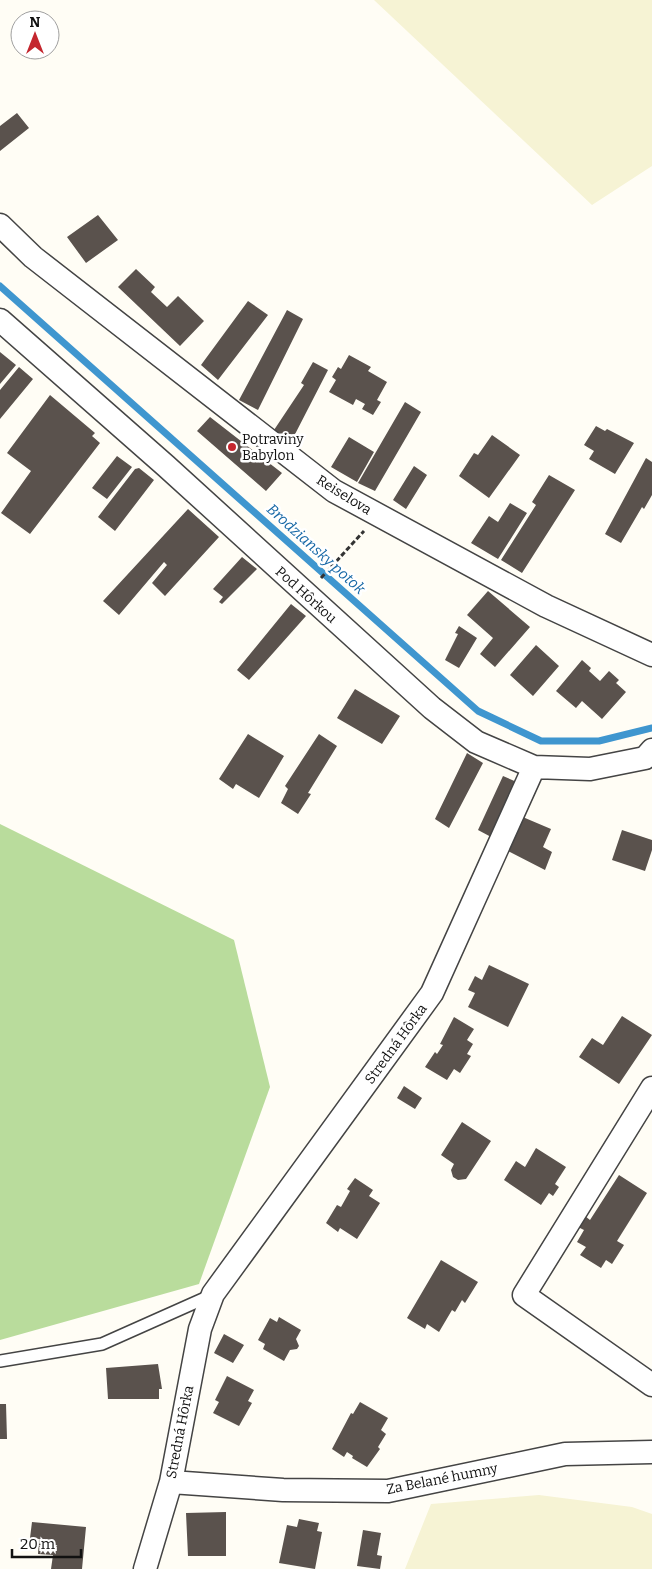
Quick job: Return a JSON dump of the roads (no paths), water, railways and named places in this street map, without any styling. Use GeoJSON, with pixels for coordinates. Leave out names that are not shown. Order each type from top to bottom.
{"type":"FeatureCollection","features":[{"type":"Feature","properties":{"kind":"street","name":"Reiselova"},"geometry":{"type":"LineString","coordinates":[[0,226],[33,257],[334,491],[546,606],[652,656]]}},
{"type":"Feature","properties":{"kind":"street","name":"Pod Hôrkou"},"geometry":{"type":"LineString","coordinates":[[0,320],[166,466],[432,708],[476,742],[534,768],[590,769],[645,758],[652,750]]}},
{"type":"Feature","properties":{"kind":"street","name":"Stredná Hôrka"},"geometry":{"type":"LineString","coordinates":[[145,1569],[171,1482],[200,1329],[213,1294],[432,993],[534,768]]}},
{"type":"Feature","properties":{"kind":"street"},"geometry":{"type":"LineString","coordinates":[[652,1088],[524,1295],[652,1385]]}},
{"type":"Feature","properties":{"kind":"street","name":"Za Belané humny"},"geometry":{"type":"LineString","coordinates":[[171,1482],[283,1490],[388,1491],[565,1454],[652,1452]]}},
{"type":"Feature","properties":{"kind":"lane","name":"Stredná Hôrka"},"geometry":{"type":"LineString","coordinates":[[0,1361],[102,1344],[213,1294]]}},
{"type":"Feature","properties":{"kind":"waterway","name":"Brodziansky potok"},"geometry":{"type":"LineString","coordinates":[[0,286],[478,711],[541,741],[599,741],[652,728]]}},
{"type":"Feature","properties":{"kind":"place","name":"Potraviny Babylon"},"geometry":{"type":"Point","coordinates":[232,447]}}]}
